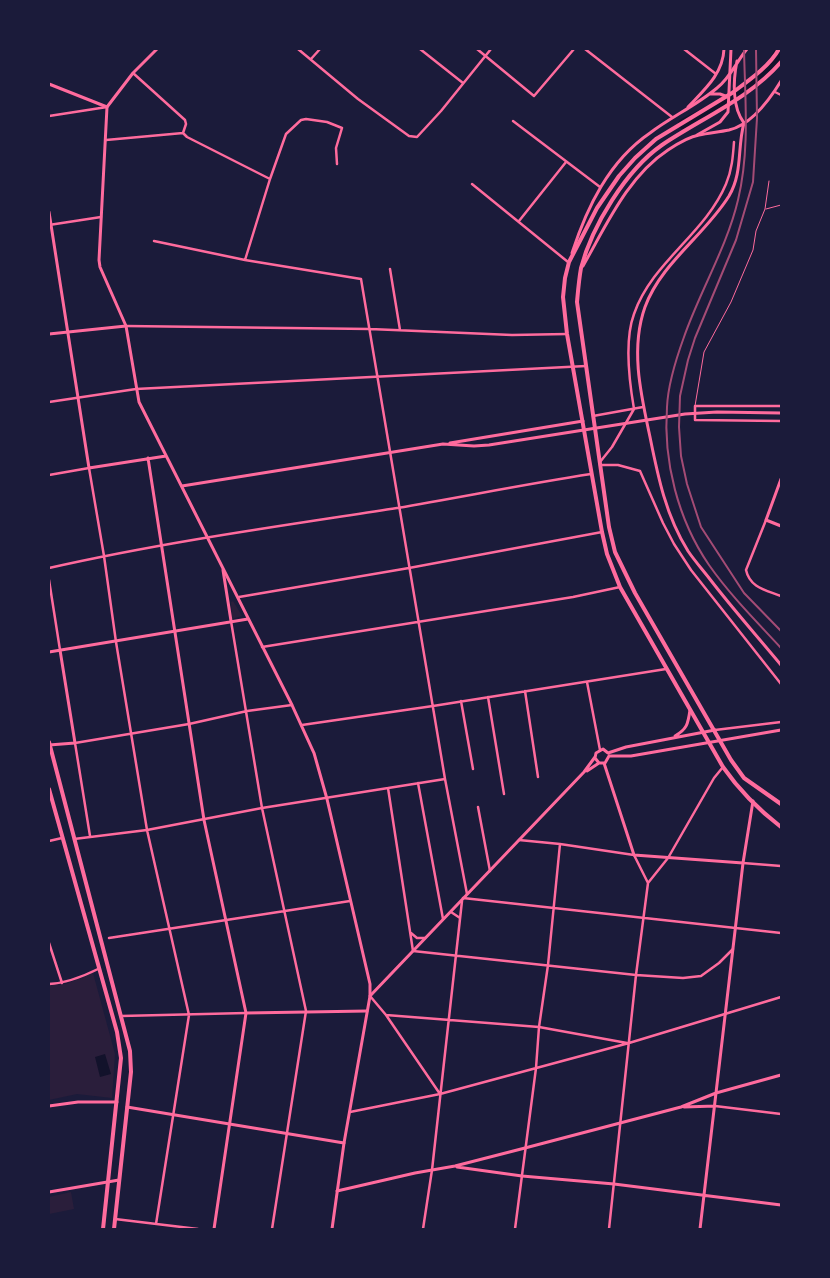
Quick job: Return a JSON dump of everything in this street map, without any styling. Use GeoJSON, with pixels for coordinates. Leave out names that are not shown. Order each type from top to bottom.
{"type":"FeatureCollection","features":[{"type":"Feature","properties":{"kind":"main road"},"geometry":{"type":"LineString","coordinates":[[779,49],[772,59],[732,93],[656,139],[619,176],[601,200],[569,262],[563,297],[567,334],[602,532],[607,554],[620,587],[723,767],[736,786],[763,813],[781,827]]}},
{"type":"Feature","properties":{"kind":"main road"},"geometry":{"type":"LineString","coordinates":[[781,62],[743,96],[661,146],[640,164],[615,196],[593,236],[581,269],[577,302],[609,528],[615,552],[635,594],[731,760],[744,778],[781,804]]}},
{"type":"Feature","properties":{"kind":"main road"},"geometry":{"type":"LineString","coordinates":[[49,744],[130,1051],[127,1107],[114,1229]]}},
{"type":"Feature","properties":{"kind":"main road"},"geometry":{"type":"LineString","coordinates":[[49,789],[117,1032],[121,1058],[118,1102],[103,1229]]}},
{"type":"Feature","properties":{"kind":"street"},"geometry":{"type":"LineString","coordinates":[[157,49],[133,73],[107,107],[100,267],[126,326],[139,402],[302,725],[314,753],[327,799],[370,984],[370,996],[344,1143],[332,1229]]}},
{"type":"Feature","properties":{"kind":"street"},"geometry":{"type":"LineString","coordinates":[[298,49],[358,99],[412,138],[417,137],[491,49]]}},
{"type":"Feature","properties":{"kind":"street"},"geometry":{"type":"LineString","coordinates":[[311,59],[320,49]]}},
{"type":"Feature","properties":{"kind":"street"},"geometry":{"type":"LineString","coordinates":[[420,49],[463,83]]}},
{"type":"Feature","properties":{"kind":"street"},"geometry":{"type":"LineString","coordinates":[[477,49],[534,96],[574,49]]}},
{"type":"Feature","properties":{"kind":"street"},"geometry":{"type":"LineString","coordinates":[[584,49],[672,117]]}},
{"type":"Feature","properties":{"kind":"street"},"geometry":{"type":"LineString","coordinates":[[684,49],[717,75]]}},
{"type":"Feature","properties":{"kind":"street"},"geometry":{"type":"LineString","coordinates":[[688,107],[717,75],[724,56],[724,49]]}},
{"type":"Feature","properties":{"kind":"street"},"geometry":{"type":"LineString","coordinates":[[581,269],[607,223],[636,181],[654,160],[724,118],[729,108],[731,49]]}},
{"type":"Feature","properties":{"kind":"street"},"geometry":{"type":"LineString","coordinates":[[472,184],[569,262],[582,223],[600,187],[627,153],[647,134],[718,88],[747,49]]}},
{"type":"Feature","properties":{"kind":"street"},"geometry":{"type":"LineString","coordinates":[[737,61],[735,81],[736,107],[744,123],[738,175],[730,195],[700,234],[666,270],[645,307],[638,339],[638,368],[643,406],[661,491],[677,530],[689,552],[725,599],[781,665]]}},
{"type":"Feature","properties":{"kind":"street"},"geometry":{"type":"LineString","coordinates":[[133,73],[185,120],[186,124],[183,133]]}},
{"type":"Feature","properties":{"kind":"street"},"geometry":{"type":"LineString","coordinates":[[697,135],[731,130],[744,123],[775,92],[781,81]]}},
{"type":"Feature","properties":{"kind":"street"},"geometry":{"type":"LineString","coordinates":[[49,84],[107,107]]}},
{"type":"Feature","properties":{"kind":"street"},"geometry":{"type":"LineString","coordinates":[[775,92],[781,95]]}},
{"type":"Feature","properties":{"kind":"street"},"geometry":{"type":"LineString","coordinates":[[708,94],[720,94],[729,97]]}},
{"type":"Feature","properties":{"kind":"street"},"geometry":{"type":"LineString","coordinates":[[49,116],[107,107]]}},
{"type":"Feature","properties":{"kind":"street"},"geometry":{"type":"LineString","coordinates":[[245,260],[286,134],[301,120],[306,119],[328,122],[342,128],[336,148],[337,164]]}},
{"type":"Feature","properties":{"kind":"street"},"geometry":{"type":"LineString","coordinates":[[513,121],[600,187]]}},
{"type":"Feature","properties":{"kind":"street"},"geometry":{"type":"LineString","coordinates":[[106,140],[183,133],[187,137],[270,179]]}},
{"type":"Feature","properties":{"kind":"street"},"geometry":{"type":"LineString","coordinates":[[600,464],[616,441],[634,409],[629,368],[629,338],[633,314],[651,279],[715,205],[727,183],[732,166],[734,142]]}},
{"type":"Feature","properties":{"kind":"street"},"geometry":{"type":"LineString","coordinates":[[519,221],[567,161]]}},
{"type":"Feature","properties":{"kind":"street"},"geometry":{"type":"LineString","coordinates":[[49,212],[147,830],[189,1015],[156,1224]]}},
{"type":"Feature","properties":{"kind":"street"},"geometry":{"type":"LineString","coordinates":[[50,225],[102,217]]}},
{"type":"Feature","properties":{"kind":"street"},"geometry":{"type":"LineString","coordinates":[[154,241],[245,260],[361,279],[445,779],[467,894]]}},
{"type":"Feature","properties":{"kind":"street"},"geometry":{"type":"LineString","coordinates":[[390,270],[400,330]]}},
{"type":"Feature","properties":{"kind":"street"},"geometry":{"type":"LineString","coordinates":[[49,334],[126,326],[370,328],[512,335],[567,334]]}},
{"type":"Feature","properties":{"kind":"street"},"geometry":{"type":"LineString","coordinates":[[49,402],[136,389],[586,366]]}},
{"type":"Feature","properties":{"kind":"street"},"geometry":{"type":"LineString","coordinates":[[593,416],[643,406]]}},
{"type":"Feature","properties":{"kind":"street"},"geometry":{"type":"LineString","coordinates":[[781,406],[695,406],[695,420],[781,421]]}},
{"type":"Feature","properties":{"kind":"street"},"geometry":{"type":"LineString","coordinates":[[443,444],[489,445],[685,414],[717,412],[781,413]]}},
{"type":"Feature","properties":{"kind":"street"},"geometry":{"type":"LineString","coordinates":[[182,486],[390,454],[583,421]]}},
{"type":"Feature","properties":{"kind":"street"},"geometry":{"type":"LineString","coordinates":[[49,476],[166,456]]}},
{"type":"Feature","properties":{"kind":"street"},"geometry":{"type":"LineString","coordinates":[[148,458],[204,820],[246,1013],[214,1229]]}},
{"type":"Feature","properties":{"kind":"street"},"geometry":{"type":"LineString","coordinates":[[600,464],[618,465],[640,470],[667,530],[691,570],[781,684]]}},
{"type":"Feature","properties":{"kind":"street"},"geometry":{"type":"LineString","coordinates":[[49,568],[207,537],[591,474]]}},
{"type":"Feature","properties":{"kind":"street"},"geometry":{"type":"LineString","coordinates":[[781,479],[746,570],[748,578],[756,586],[781,596]]}},
{"type":"Feature","properties":{"kind":"street"},"geometry":{"type":"LineString","coordinates":[[766,520],[781,526]]}},
{"type":"Feature","properties":{"kind":"street"},"geometry":{"type":"LineString","coordinates":[[239,597],[602,532]]}},
{"type":"Feature","properties":{"kind":"street"},"geometry":{"type":"LineString","coordinates":[[222,564],[262,808],[306,1011],[272,1229]]}},
{"type":"Feature","properties":{"kind":"street"},"geometry":{"type":"LineString","coordinates":[[49,580],[90,837]]}},
{"type":"Feature","properties":{"kind":"street"},"geometry":{"type":"LineString","coordinates":[[262,647],[419,623],[620,587]]}},
{"type":"Feature","properties":{"kind":"street"},"geometry":{"type":"LineString","coordinates":[[49,652],[248,619]]}},
{"type":"Feature","properties":{"kind":"street"},"geometry":{"type":"LineString","coordinates":[[302,725],[667,669]]}},
{"type":"Feature","properties":{"kind":"street"},"geometry":{"type":"LineString","coordinates":[[587,682],[600,750]]}},
{"type":"Feature","properties":{"kind":"street"},"geometry":{"type":"LineString","coordinates":[[525,691],[538,777]]}},
{"type":"Feature","properties":{"kind":"street"},"geometry":{"type":"LineString","coordinates":[[488,697],[504,794]]}},
{"type":"Feature","properties":{"kind":"street"},"geometry":{"type":"LineString","coordinates":[[461,701],[473,769]]}},
{"type":"Feature","properties":{"kind":"street"},"geometry":{"type":"LineString","coordinates":[[49,744],[75,743],[189,724],[247,711],[292,705]]}},
{"type":"Feature","properties":{"kind":"street"},"geometry":{"type":"LineString","coordinates":[[672,738],[686,727],[690,710]]}},
{"type":"Feature","properties":{"kind":"street"},"geometry":{"type":"LineString","coordinates":[[608,755],[616,750],[702,732],[781,722]]}},
{"type":"Feature","properties":{"kind":"street"},"geometry":{"type":"LineString","coordinates":[[608,755],[622,757],[781,730]]}},
{"type":"Feature","properties":{"kind":"street"},"geometry":{"type":"LineString","coordinates":[[600,750],[605,750],[608,755],[607,761],[604,763]]}},
{"type":"Feature","properties":{"kind":"street"},"geometry":{"type":"LineString","coordinates":[[370,996],[584,772],[600,750]]}},
{"type":"Feature","properties":{"kind":"street"},"geometry":{"type":"LineString","coordinates":[[595,757],[599,763]]}},
{"type":"Feature","properties":{"kind":"street"},"geometry":{"type":"LineString","coordinates":[[584,772],[599,763],[604,763]]}},
{"type":"Feature","properties":{"kind":"street"},"geometry":{"type":"LineString","coordinates":[[604,763],[634,855],[648,883]]}},
{"type":"Feature","properties":{"kind":"street"},"geometry":{"type":"LineString","coordinates":[[609,1229],[636,976],[648,883],[668,858],[714,778],[723,767]]}},
{"type":"Feature","properties":{"kind":"street"},"geometry":{"type":"LineString","coordinates":[[74,839],[147,830],[262,808],[445,779]]}},
{"type":"Feature","properties":{"kind":"street"},"geometry":{"type":"LineString","coordinates":[[418,783],[443,919]]}},
{"type":"Feature","properties":{"kind":"street"},"geometry":{"type":"LineString","coordinates":[[388,788],[413,951]]}},
{"type":"Feature","properties":{"kind":"street"},"geometry":{"type":"LineString","coordinates":[[700,1229],[743,862],[753,801]]}},
{"type":"Feature","properties":{"kind":"street"},"geometry":{"type":"LineString","coordinates":[[478,807],[490,870]]}},
{"type":"Feature","properties":{"kind":"street"},"geometry":{"type":"LineString","coordinates":[[49,841],[62,838]]}},
{"type":"Feature","properties":{"kind":"street"},"geometry":{"type":"LineString","coordinates":[[519,840],[634,855],[781,866]]}},
{"type":"Feature","properties":{"kind":"street"},"geometry":{"type":"LineString","coordinates":[[515,1229],[548,966],[560,844]]}},
{"type":"Feature","properties":{"kind":"street"},"geometry":{"type":"LineString","coordinates":[[463,899],[781,933]]}},
{"type":"Feature","properties":{"kind":"street"},"geometry":{"type":"LineString","coordinates":[[423,1229],[432,1170],[463,899]]}},
{"type":"Feature","properties":{"kind":"street"},"geometry":{"type":"LineString","coordinates":[[109,938],[350,901]]}},
{"type":"Feature","properties":{"kind":"street"},"geometry":{"type":"LineString","coordinates":[[451,912],[460,918]]}},
{"type":"Feature","properties":{"kind":"street"},"geometry":{"type":"LineString","coordinates":[[410,932],[416,938],[425,938]]}},
{"type":"Feature","properties":{"kind":"street"},"geometry":{"type":"LineString","coordinates":[[49,943],[62,983]]}},
{"type":"Feature","properties":{"kind":"street"},"geometry":{"type":"LineString","coordinates":[[413,951],[636,976],[683,978],[701,976],[719,963],[734,948]]}},
{"type":"Feature","properties":{"kind":"street"},"geometry":{"type":"LineString","coordinates":[[49,984],[78,979],[98,969]]}},
{"type":"Feature","properties":{"kind":"street"},"geometry":{"type":"LineString","coordinates":[[370,996],[386,1015],[440,1094]]}},
{"type":"Feature","properties":{"kind":"street"},"geometry":{"type":"LineString","coordinates":[[350,1112],[440,1094],[629,1043],[781,997]]}},
{"type":"Feature","properties":{"kind":"street"},"geometry":{"type":"LineString","coordinates":[[121,1016],[367,1011]]}},
{"type":"Feature","properties":{"kind":"street"},"geometry":{"type":"LineString","coordinates":[[386,1015],[539,1027],[629,1043]]}},
{"type":"Feature","properties":{"kind":"street"},"geometry":{"type":"LineString","coordinates":[[337,1191],[454,1166],[525,1148],[681,1107],[716,1093],[781,1075]]}},
{"type":"Feature","properties":{"kind":"street"},"geometry":{"type":"LineString","coordinates":[[49,1106],[78,1102],[118,1102]]}},
{"type":"Feature","properties":{"kind":"street"},"geometry":{"type":"LineString","coordinates":[[681,1107],[715,1106],[781,1114]]}},
{"type":"Feature","properties":{"kind":"street"},"geometry":{"type":"LineString","coordinates":[[127,1107],[344,1143]]}},
{"type":"Feature","properties":{"kind":"street"},"geometry":{"type":"LineString","coordinates":[[454,1166],[522,1176],[614,1184],[781,1205]]}},
{"type":"Feature","properties":{"kind":"street"},"geometry":{"type":"LineString","coordinates":[[49,1192],[119,1180]]}},
{"type":"Feature","properties":{"kind":"street"},"geometry":{"type":"LineString","coordinates":[[115,1220],[198,1229]]}},
{"type":"Feature","properties":{"kind":"lane"},"geometry":{"type":"LineString","coordinates":[[695,406],[704,352],[731,302],[747,267],[753,250],[756,231],[765,209],[769,181]]}},
{"type":"Feature","properties":{"kind":"lane"},"geometry":{"type":"LineString","coordinates":[[765,209],[781,205]]}},
{"type":"Feature","properties":{"kind":"shaded area"},"geometry":{"type":"Polygon","coordinates":[[[233,601],[242,616],[232,619],[231,602],[233,601]]]}},
{"type":"Feature","properties":{"kind":"shaded area"},"geometry":{"type":"Polygon","coordinates":[[[93,973],[115,1054],[112,1098],[77,1094],[49,1100],[49,985],[66,984],[93,973]]]}},
{"type":"Feature","properties":{"kind":"shaded area"},"geometry":{"type":"Polygon","coordinates":[[[105,1054],[111,1074],[100,1077],[95,1057],[105,1054]]]}},
{"type":"Feature","properties":{"kind":"shaded area"},"geometry":{"type":"Polygon","coordinates":[[[71,1192],[74,1209],[49,1214],[49,1197],[71,1192]]]}},
{"type":"Feature","properties":{"kind":"waterway"},"geometry":{"type":"LineString","coordinates":[[683,124],[725,102],[751,85],[773,63],[781,49]]}},
{"type":"Feature","properties":{"kind":"railway"},"geometry":{"type":"LineString","coordinates":[[744,49],[746,124],[742,181],[727,235],[681,345],[669,389],[666,427],[670,469],[675,489],[681,509],[698,548],[726,587],[781,648]]}},
{"type":"Feature","properties":{"kind":"railway"},"geometry":{"type":"LineString","coordinates":[[756,49],[757,118],[753,182],[736,240],[695,338],[688,360],[680,396],[679,427],[681,456],[687,484],[701,527],[744,593],[781,631]]}}]}
